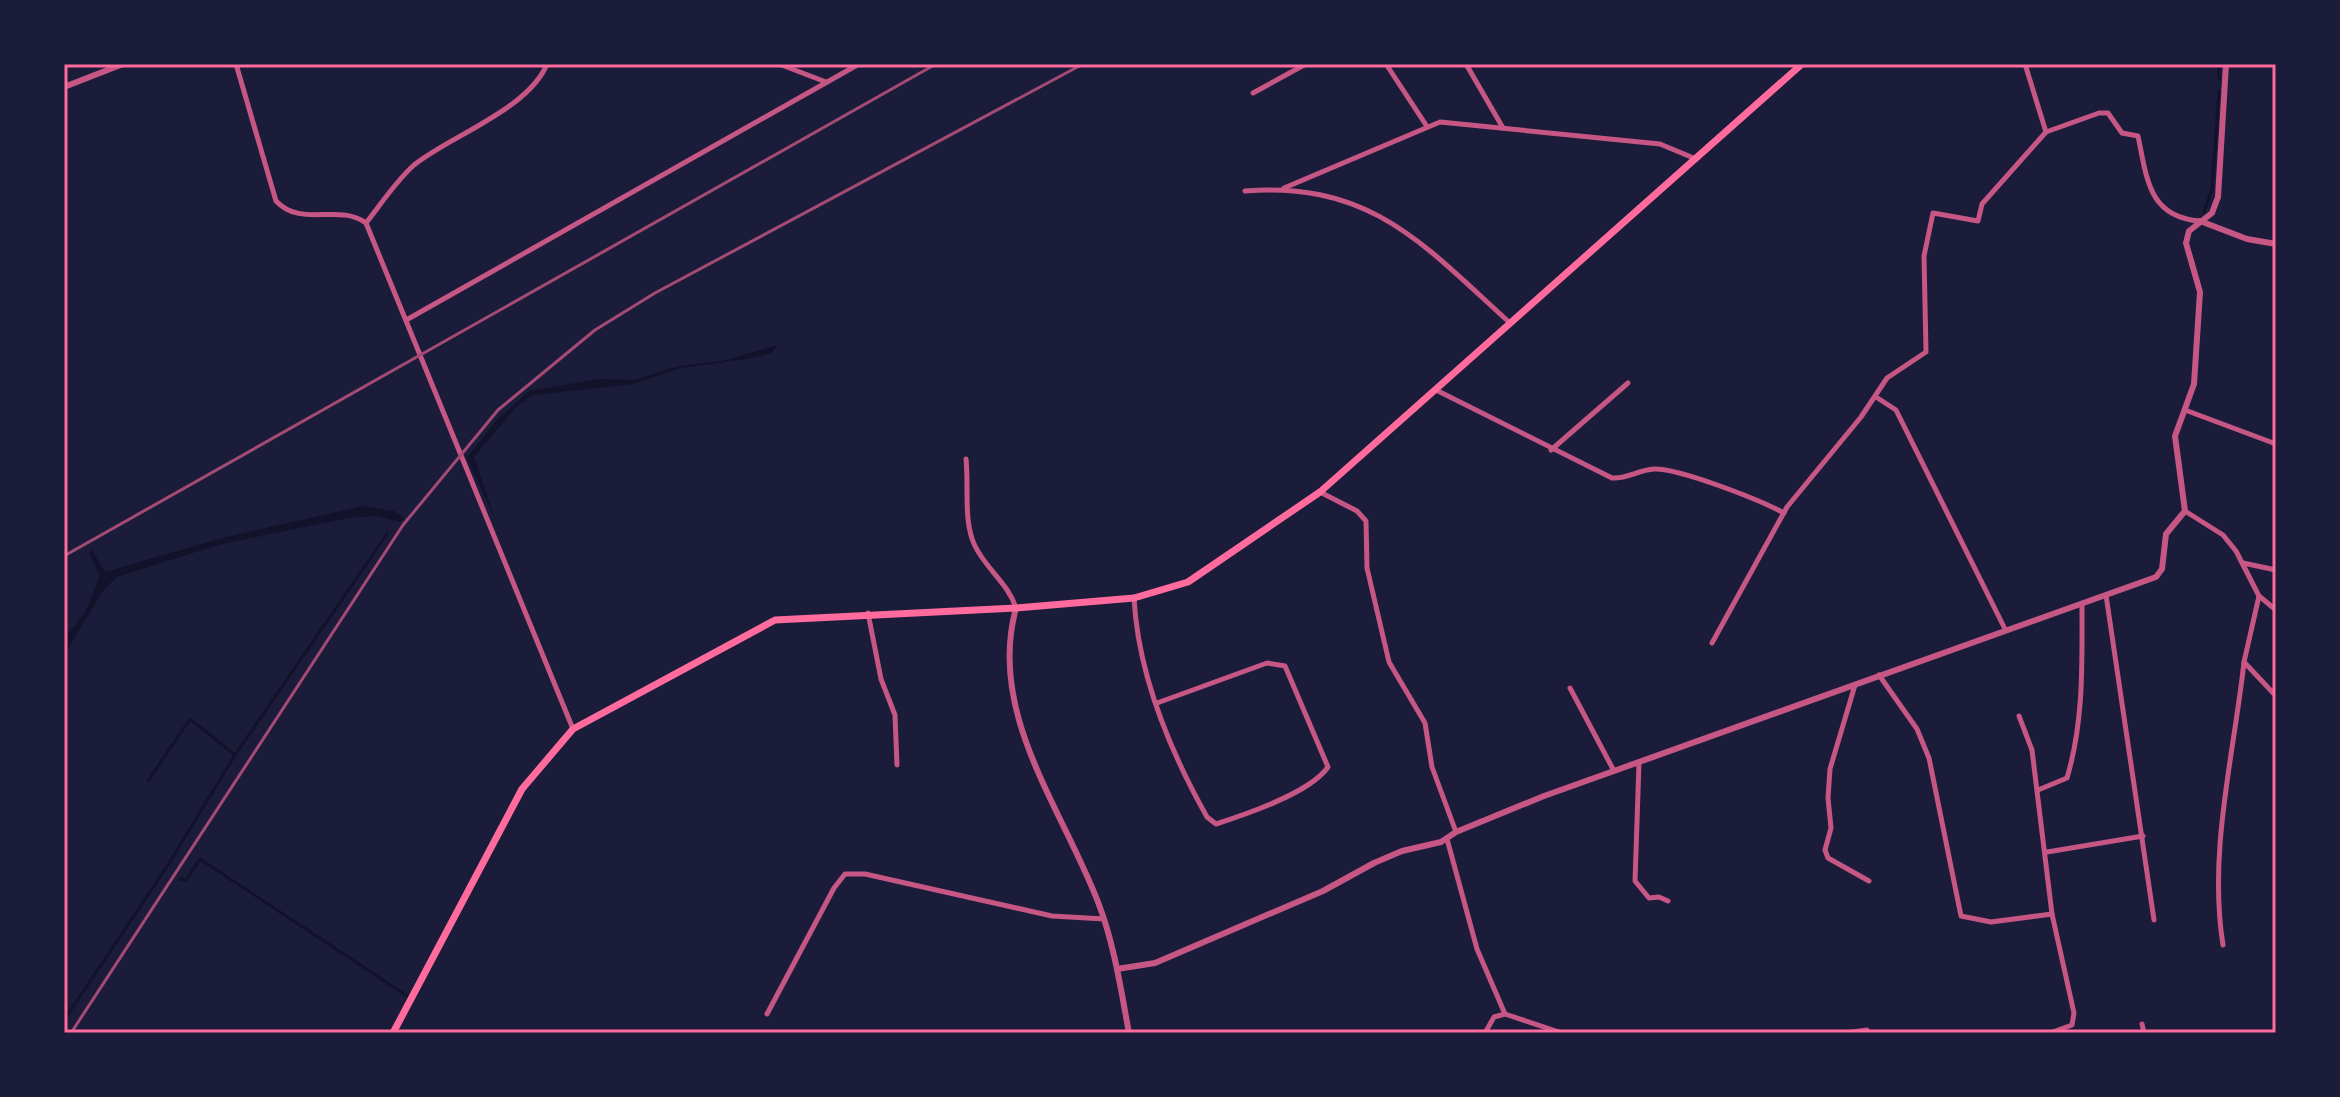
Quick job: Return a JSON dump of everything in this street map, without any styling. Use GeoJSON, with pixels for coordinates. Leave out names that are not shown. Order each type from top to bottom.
{"type":"FeatureCollection","features":[{"type":"Feature","properties":{"kind":"main road"},"geometry":{"type":"LineString","coordinates":[[393,1033],[522,789],[573,729],[775,620],[1016,608],[1134,598],[1188,582],[1320,492],[1438,391],[1802,64]]}},
{"type":"Feature","properties":{"kind":"street"},"geometry":{"type":"LineString","coordinates":[[64,87],[123,64]]}},
{"type":"Feature","properties":{"kind":"street"},"geometry":{"type":"LineString","coordinates":[[236,64],[276,201],[295,214],[358,217],[366,223],[408,319],[573,729]]}},
{"type":"Feature","properties":{"kind":"street"},"geometry":{"type":"LineString","coordinates":[[366,223],[413,167],[507,106],[539,79],[547,64]]}},
{"type":"Feature","properties":{"kind":"street"},"geometry":{"type":"LineString","coordinates":[[779,64],[827,82]]}},
{"type":"Feature","properties":{"kind":"street"},"geometry":{"type":"LineString","coordinates":[[408,319],[859,64]]}},
{"type":"Feature","properties":{"kind":"street"},"geometry":{"type":"LineString","coordinates":[[1253,93],[1306,64]]}},
{"type":"Feature","properties":{"kind":"street"},"geometry":{"type":"LineString","coordinates":[[1386,64],[1426,125]]}},
{"type":"Feature","properties":{"kind":"street"},"geometry":{"type":"LineString","coordinates":[[1466,64],[1503,128]]}},
{"type":"Feature","properties":{"kind":"street"},"geometry":{"type":"LineString","coordinates":[[2025,64],[2046,132]]}},
{"type":"Feature","properties":{"kind":"street"},"geometry":{"type":"LineString","coordinates":[[1117,969],[1155,963],[1323,891],[1388,857],[1447,839],[1456,832],[1614,771],[2156,577],[2162,569],[2166,534],[2185,511],[2175,436],[2194,384],[2200,292],[2186,243],[2189,231],[2212,213],[2218,197],[2226,64]]}},
{"type":"Feature","properties":{"kind":"street"},"geometry":{"type":"LineString","coordinates":[[1712,643],[1784,513],[1876,397],[1887,378],[1926,352],[1924,256],[1933,213],[1978,221],[1982,204],[2046,132],[2099,113],[2108,113],[2122,133],[2138,136],[2149,189],[2158,203],[2183,220],[2200,221],[2247,239],[2276,244]]}},
{"type":"Feature","properties":{"kind":"street"},"geometry":{"type":"LineString","coordinates":[[1284,188],[1406,139],[1426,125],[1440,122],[1660,144],[1696,159]]}},
{"type":"Feature","properties":{"kind":"street"},"geometry":{"type":"LineString","coordinates":[[1245,191],[1306,190],[1385,217],[1414,236],[1511,323]]}},
{"type":"Feature","properties":{"kind":"street"},"geometry":{"type":"LineString","coordinates":[[1551,450],[1628,383]]}},
{"type":"Feature","properties":{"kind":"street"},"geometry":{"type":"LineString","coordinates":[[1438,391],[1612,478],[1627,479],[1656,469],[1744,494],[1784,513]]}},
{"type":"Feature","properties":{"kind":"street"},"geometry":{"type":"LineString","coordinates":[[1876,397],[1896,410],[2005,629]]}},
{"type":"Feature","properties":{"kind":"street"},"geometry":{"type":"LineString","coordinates":[[2185,410],[2276,444]]}},
{"type":"Feature","properties":{"kind":"street"},"geometry":{"type":"LineString","coordinates":[[966,459],[971,536],[976,549],[1012,595],[1016,608],[1007,639],[1007,673],[1032,757],[1104,919],[1129,1033]]}},
{"type":"Feature","properties":{"kind":"street"},"geometry":{"type":"LineString","coordinates":[[1320,492],[1357,511],[1366,521],[1367,568],[1389,662],[1425,723],[1432,767],[1456,832]]}},
{"type":"Feature","properties":{"kind":"street"},"geometry":{"type":"LineString","coordinates":[[2185,511],[2223,535],[2243,563],[2259,596],[2276,610]]}},
{"type":"Feature","properties":{"kind":"street"},"geometry":{"type":"LineString","coordinates":[[2243,563],[2276,570]]}},
{"type":"Feature","properties":{"kind":"street"},"geometry":{"type":"LineString","coordinates":[[2106,595],[2154,920]]}},
{"type":"Feature","properties":{"kind":"street"},"geometry":{"type":"LineString","coordinates":[[2223,945],[2218,914],[2225,811],[2244,662],[2259,596]]}},
{"type":"Feature","properties":{"kind":"street"},"geometry":{"type":"LineString","coordinates":[[1134,598],[1135,617],[1157,703],[1166,735],[1207,817],[1216,824],[1309,784],[1328,767],[1285,666],[1267,663],[1157,703]]}},
{"type":"Feature","properties":{"kind":"street"},"geometry":{"type":"LineString","coordinates":[[2038,790],[2067,778],[2074,756],[2080,727],[2082,604]]}},
{"type":"Feature","properties":{"kind":"street"},"geometry":{"type":"LineString","coordinates":[[868,613],[881,679],[895,715],[897,765]]}},
{"type":"Feature","properties":{"kind":"street"},"geometry":{"type":"LineString","coordinates":[[2244,662],[2276,696]]}},
{"type":"Feature","properties":{"kind":"street"},"geometry":{"type":"LineString","coordinates":[[1878,675],[1917,729],[1929,758],[1961,916],[1991,922],[2052,914]]}},
{"type":"Feature","properties":{"kind":"street"},"geometry":{"type":"LineString","coordinates":[[1855,684],[1830,769],[1828,798],[1831,828],[1825,850],[1828,858],[1869,881]]}},
{"type":"Feature","properties":{"kind":"street"},"geometry":{"type":"LineString","coordinates":[[1570,688],[1614,771]]}},
{"type":"Feature","properties":{"kind":"street"},"geometry":{"type":"LineString","coordinates":[[2019,716],[2032,750],[2047,852],[2052,914],[2074,1013],[2072,1025],[2050,1033]]}},
{"type":"Feature","properties":{"kind":"street"},"geometry":{"type":"LineString","coordinates":[[1639,763],[1635,881],[1649,898],[1659,897],[1668,901]]}},
{"type":"Feature","properties":{"kind":"street"},"geometry":{"type":"LineString","coordinates":[[2047,852],[2143,836]]}},
{"type":"Feature","properties":{"kind":"street"},"geometry":{"type":"LineString","coordinates":[[1447,839],[1477,949],[1505,1014]]}},
{"type":"Feature","properties":{"kind":"street"},"geometry":{"type":"LineString","coordinates":[[767,1014],[834,888],[845,874],[865,874],[1052,916],[1104,919]]}},
{"type":"Feature","properties":{"kind":"street"},"geometry":{"type":"LineString","coordinates":[[1485,1033],[1494,1017],[1505,1014],[1562,1033]]}},
{"type":"Feature","properties":{"kind":"street"},"geometry":{"type":"LineString","coordinates":[[2142,1024],[2144,1033]]}},
{"type":"Feature","properties":{"kind":"street"},"geometry":{"type":"LineString","coordinates":[[1845,1033],[1867,1030]]}},
{"type":"Feature","properties":{"kind":"shaded area"},"geometry":{"type":"Polygon","coordinates":[[[778,345],[771,353],[754,358],[681,368],[633,384],[532,395],[516,407],[474,457],[494,516],[467,458],[497,420],[529,391],[599,379],[633,380],[679,366],[722,361],[778,345]]]}},
{"type":"Feature","properties":{"kind":"shaded area"},"geometry":{"type":"Polygon","coordinates":[[[363,506],[394,511],[404,518],[401,522],[375,516],[348,518],[218,545],[117,577],[104,589],[64,656],[66,637],[86,611],[100,575],[89,553],[92,550],[105,572],[222,538],[363,506]]]}},
{"type":"Feature","properties":{"kind":"waterway"},"geometry":{"type":"LineString","coordinates":[[2219,64],[2219,79]]}},
{"type":"Feature","properties":{"kind":"waterway"},"geometry":{"type":"LineString","coordinates":[[2204,212],[2212,189],[2219,91]]}},
{"type":"Feature","properties":{"kind":"waterway"},"geometry":{"type":"LineString","coordinates":[[64,1020],[166,868],[235,755],[387,534]]}},
{"type":"Feature","properties":{"kind":"waterway"},"geometry":{"type":"LineString","coordinates":[[148,781],[190,719],[235,755]]}},
{"type":"Feature","properties":{"kind":"waterway"},"geometry":{"type":"LineString","coordinates":[[180,879],[186,880],[200,859],[407,996]]}},
{"type":"Feature","properties":{"kind":"railway"},"geometry":{"type":"LineString","coordinates":[[64,556],[936,64]]}},
{"type":"Feature","properties":{"kind":"railway"},"geometry":{"type":"LineString","coordinates":[[71,1033],[403,525],[498,410],[595,330],[655,293],[1083,64]]}}]}
